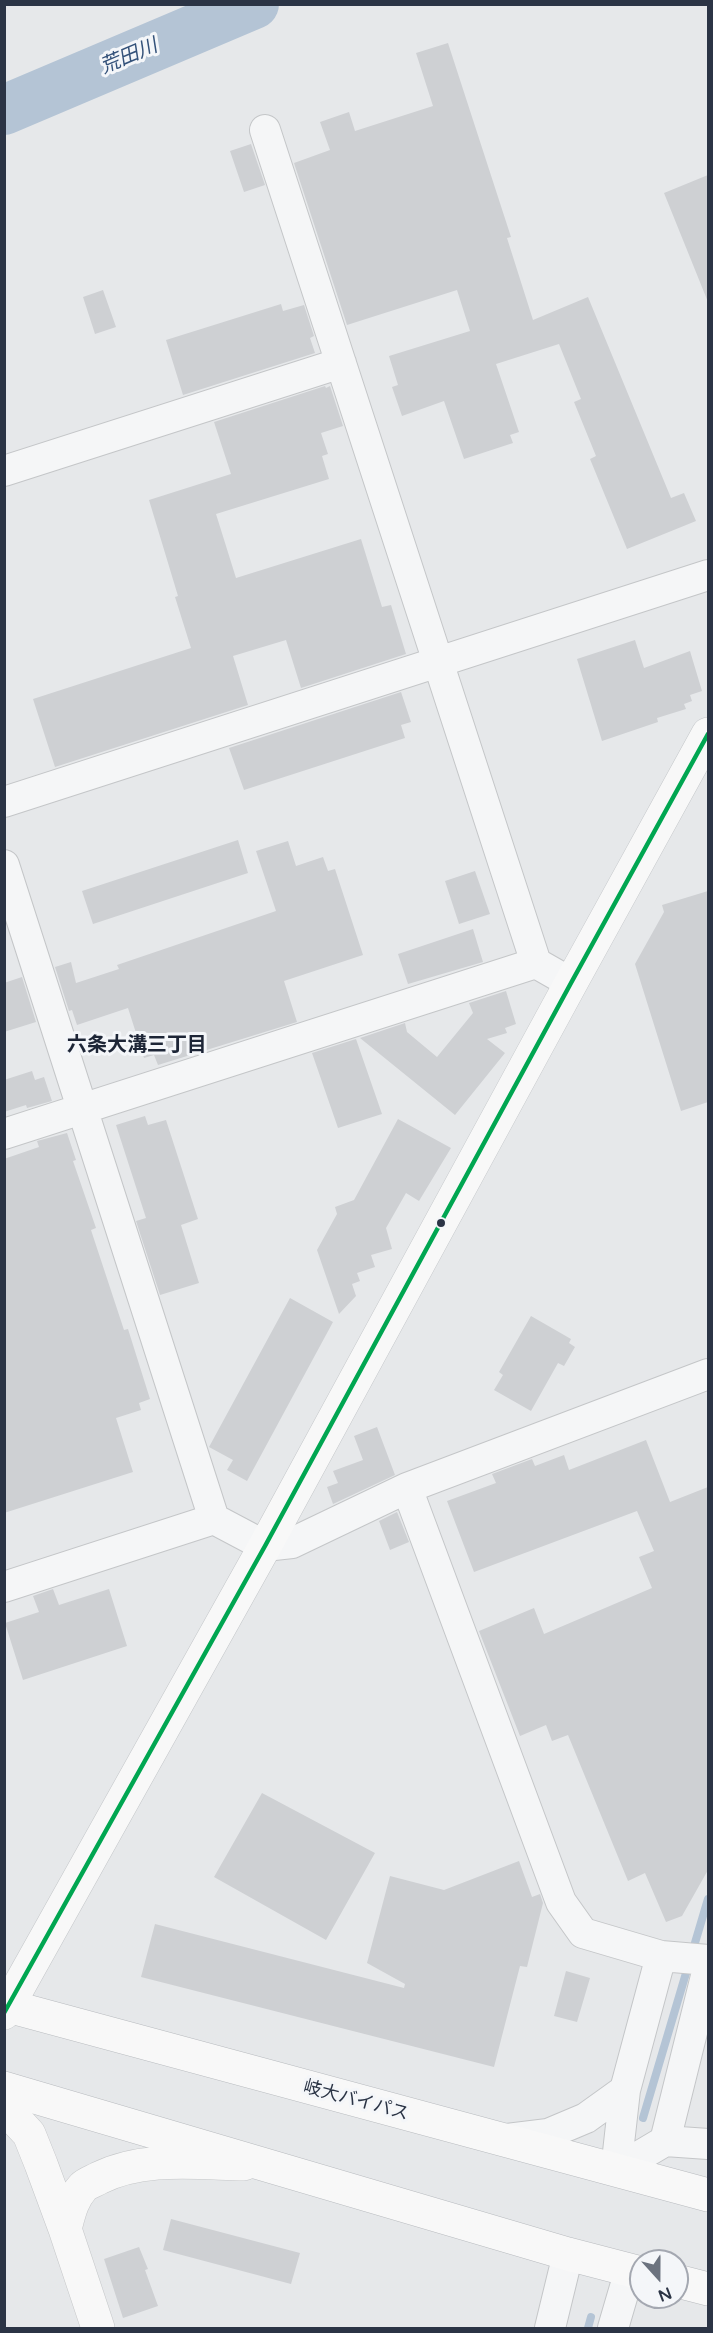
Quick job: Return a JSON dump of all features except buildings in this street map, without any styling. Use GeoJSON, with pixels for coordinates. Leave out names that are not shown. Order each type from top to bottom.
{"type":"FeatureCollection","features":[{"type":"Feature","properties":{"kind":"main road"},"geometry":{"type":"LineString","coordinates":[[6,2008],[265,1546],[570,983],[708,734]]}},
{"type":"Feature","properties":{"kind":"main road","name":"岐大バイパス"},"geometry":{"type":"LineString","coordinates":[[6,2008],[708,2195]]}},
{"type":"Feature","properties":{"kind":"main road"},"geometry":{"type":"LineString","coordinates":[[4,2088],[568,2254],[629,2269]]}},
{"type":"Feature","properties":{"kind":"main road"},"geometry":{"type":"LineString","coordinates":[[4,2108],[29,2134],[65,2229],[98,2328]]}},
{"type":"Feature","properties":{"kind":"main road"},"geometry":{"type":"LineString","coordinates":[[65,2229],[71,2207],[84,2186],[108,2173],[136,2165],[169,2163],[261,2164]]}},
{"type":"Feature","properties":{"kind":"main road"},"geometry":{"type":"LineString","coordinates":[[689,2284],[708,2289]]}},
{"type":"Feature","properties":{"kind":"street"},"geometry":{"type":"LineString","coordinates":[[264,130],[536,963],[570,983]]}},
{"type":"Feature","properties":{"kind":"street"},"geometry":{"type":"LineString","coordinates":[[4,471],[341,363]]}},
{"type":"Feature","properties":{"kind":"street"},"geometry":{"type":"LineString","coordinates":[[4,802],[708,574]]}},
{"type":"Feature","properties":{"kind":"street"},"geometry":{"type":"LineString","coordinates":[[4,865],[214,1519],[265,1546],[292,1543],[407,1488],[708,1374]]}},
{"type":"Feature","properties":{"kind":"street"},"geometry":{"type":"LineString","coordinates":[[4,1134],[536,963]]}},
{"type":"Feature","properties":{"kind":"street"},"geometry":{"type":"LineString","coordinates":[[407,1488],[561,1902],[583,1934],[661,1956],[708,1960]]}},
{"type":"Feature","properties":{"kind":"street"},"geometry":{"type":"LineString","coordinates":[[4,1587],[214,1519]]}},
{"type":"Feature","properties":{"kind":"street"},"geometry":{"type":"LineString","coordinates":[[616,2170],[625,2090],[661,1956]]}},
{"type":"Feature","properties":{"kind":"street"},"geometry":{"type":"LineString","coordinates":[[665,2141],[708,1968]]}},
{"type":"Feature","properties":{"kind":"street"},"geometry":{"type":"LineString","coordinates":[[501,2140],[548,2134],[586,2118],[625,2090]]}},
{"type":"Feature","properties":{"kind":"street"},"geometry":{"type":"LineString","coordinates":[[616,2170],[665,2141],[708,2144]]}},
{"type":"Feature","properties":{"kind":"street"},"geometry":{"type":"LineString","coordinates":[[550,2328],[568,2254]]}},
{"type":"Feature","properties":{"kind":"street"},"geometry":{"type":"LineString","coordinates":[[613,2328],[629,2287]]}},
{"type":"Feature","properties":{"kind":"waterway","name":"荒田川"},"geometry":{"type":"LineString","coordinates":[[4,110],[254,4]]}},
{"type":"Feature","properties":{"kind":"waterway"},"geometry":{"type":"LineString","coordinates":[[643,2118],[708,1899]]}},
{"type":"Feature","properties":{"kind":"waterway"},"geometry":{"type":"LineString","coordinates":[[588,2328],[591,2317]]}},
{"type":"Feature","properties":{"kind":"transit line"},"geometry":{"type":"LineString","coordinates":[[4,2013],[265,1546],[708,734]]}},
{"type":"Feature","properties":{"kind":"district","name":"六条大溝三丁目"},"geometry":{"type":"Point","coordinates":[137,1046]}}]}
